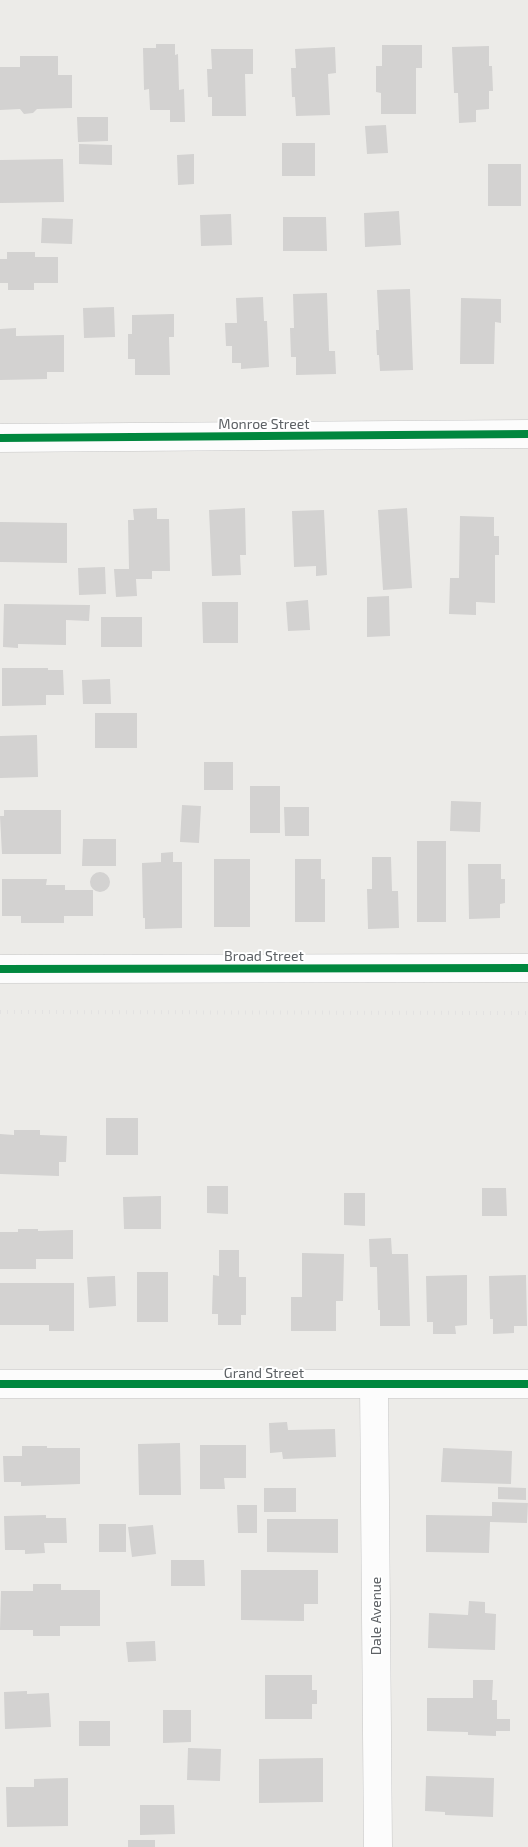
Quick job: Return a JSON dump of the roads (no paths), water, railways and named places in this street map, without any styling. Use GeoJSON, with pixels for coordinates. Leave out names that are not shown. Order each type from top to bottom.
{"type":"FeatureCollection","features":[{"type":"Feature","properties":{"kind":"street","name":"Monroe Street"},"geometry":{"type":"LineString","coordinates":[[0,438],[528,434]]}},
{"type":"Feature","properties":{"kind":"street","name":"Broad Street"},"geometry":{"type":"LineString","coordinates":[[0,969],[528,968]]}},
{"type":"Feature","properties":{"kind":"street","name":"Grand Street"},"geometry":{"type":"LineString","coordinates":[[0,1384],[528,1384]]}},
{"type":"Feature","properties":{"kind":"street","name":"Dale Avenue"},"geometry":{"type":"LineString","coordinates":[[374,1385],[378,1847]]}},
{"type":"Feature","properties":{"kind":"railway"},"geometry":{"type":"LineString","coordinates":[[0,1012],[528,1013]]}}]}
